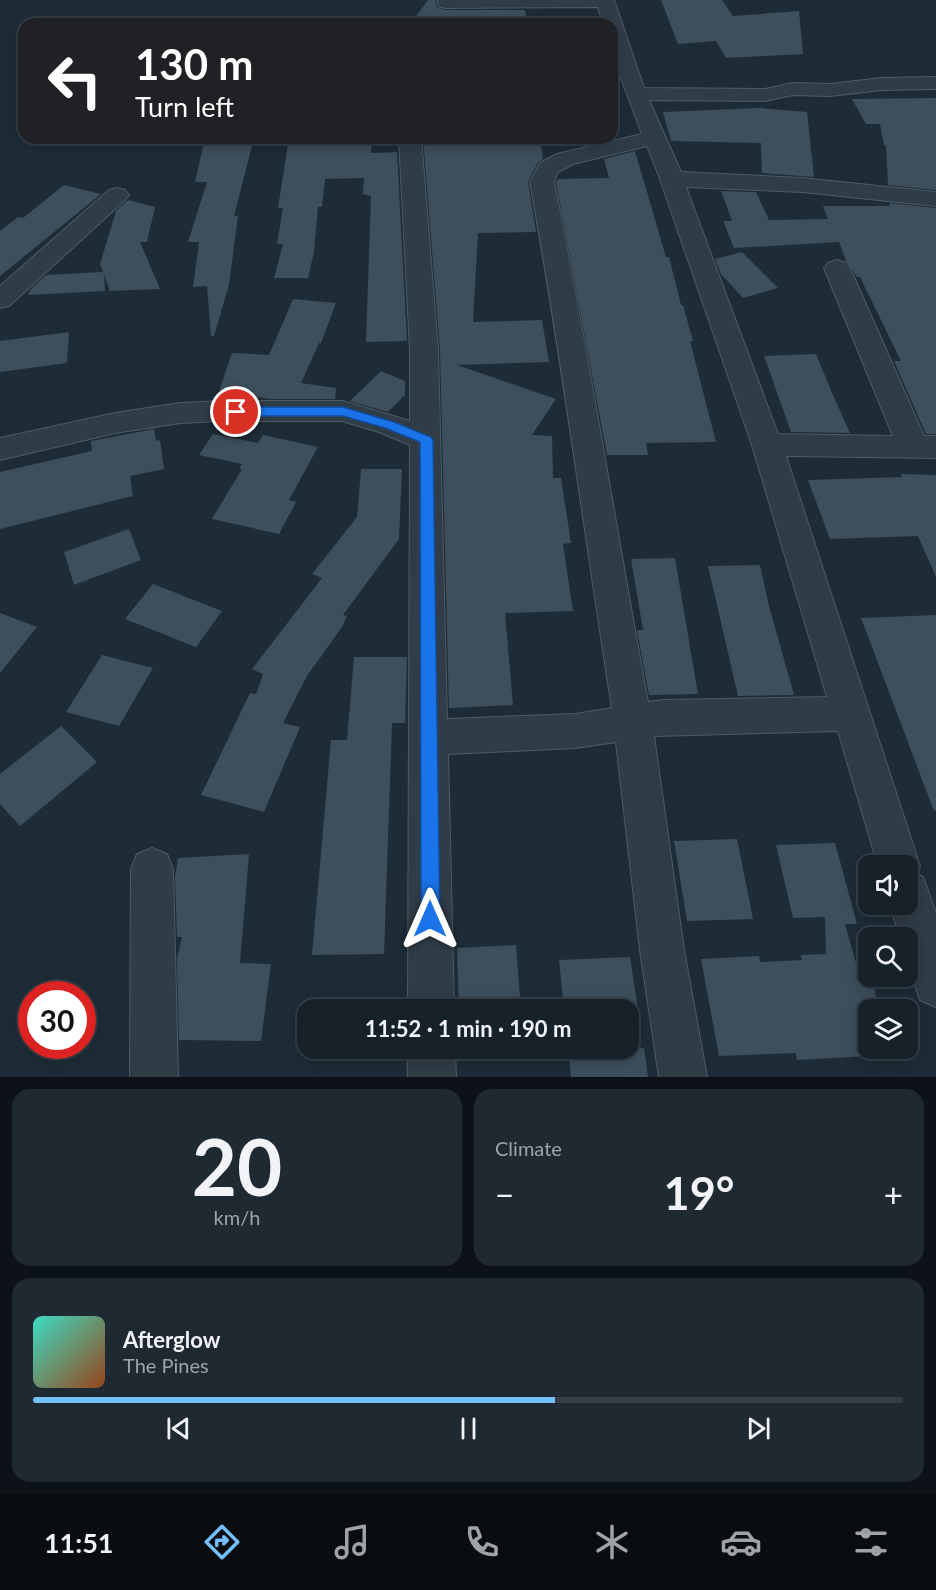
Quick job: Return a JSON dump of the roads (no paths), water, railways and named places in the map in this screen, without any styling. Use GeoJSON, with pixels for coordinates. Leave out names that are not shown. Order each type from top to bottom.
{"type":"FeatureCollection","features":[{"type":"Feature","properties":{"kind":"street"},"geometry":{"type":"LineString","coordinates":[[446,3],[605,1],[609,18]]}},
{"type":"Feature","properties":{"kind":"street"},"geometry":{"type":"LineString","coordinates":[[618,51],[626,82],[655,137],[672,180],[767,445],[896,855]]}},
{"type":"Feature","properties":{"kind":"street"},"geometry":{"type":"LineString","coordinates":[[626,82],[765,95],[792,89],[830,90],[882,84],[936,83]]}},
{"type":"Feature","properties":{"kind":"street"},"geometry":{"type":"LineString","coordinates":[[655,137],[565,159],[548,168],[542,182],[568,317],[597,513],[633,723],[662,950],[683,1077]]}},
{"type":"Feature","properties":{"kind":"street"},"geometry":{"type":"LineString","coordinates":[[410,144],[424,349],[431,999]]}},
{"type":"Feature","properties":{"kind":"street"},"geometry":{"type":"LineString","coordinates":[[672,180],[802,184],[936,199]]}},
{"type":"Feature","properties":{"kind":"street"},"geometry":{"type":"LineString","coordinates":[[0,300],[117,195]]}},
{"type":"Feature","properties":{"kind":"street"},"geometry":{"type":"LineString","coordinates":[[767,445],[924,447],[837,268]]}},
{"type":"Feature","properties":{"kind":"street"},"geometry":{"type":"LineString","coordinates":[[0,449],[115,423],[180,413],[220,411],[343,411],[390,425],[426,440]]}},
{"type":"Feature","properties":{"kind":"street"},"geometry":{"type":"LineString","coordinates":[[429,737],[575,731],[675,717],[852,714]]}},
{"type":"Feature","properties":{"kind":"street"},"geometry":{"type":"LineString","coordinates":[[152,869],[154,1077]]}},
{"type":"Feature","properties":{"kind":"street"},"geometry":{"type":"LineString","coordinates":[[915,915],[936,984]]}},
{"type":"Feature","properties":{"kind":"street"},"geometry":{"type":"LineString","coordinates":[[431,1059],[432,1077]]}}]}
